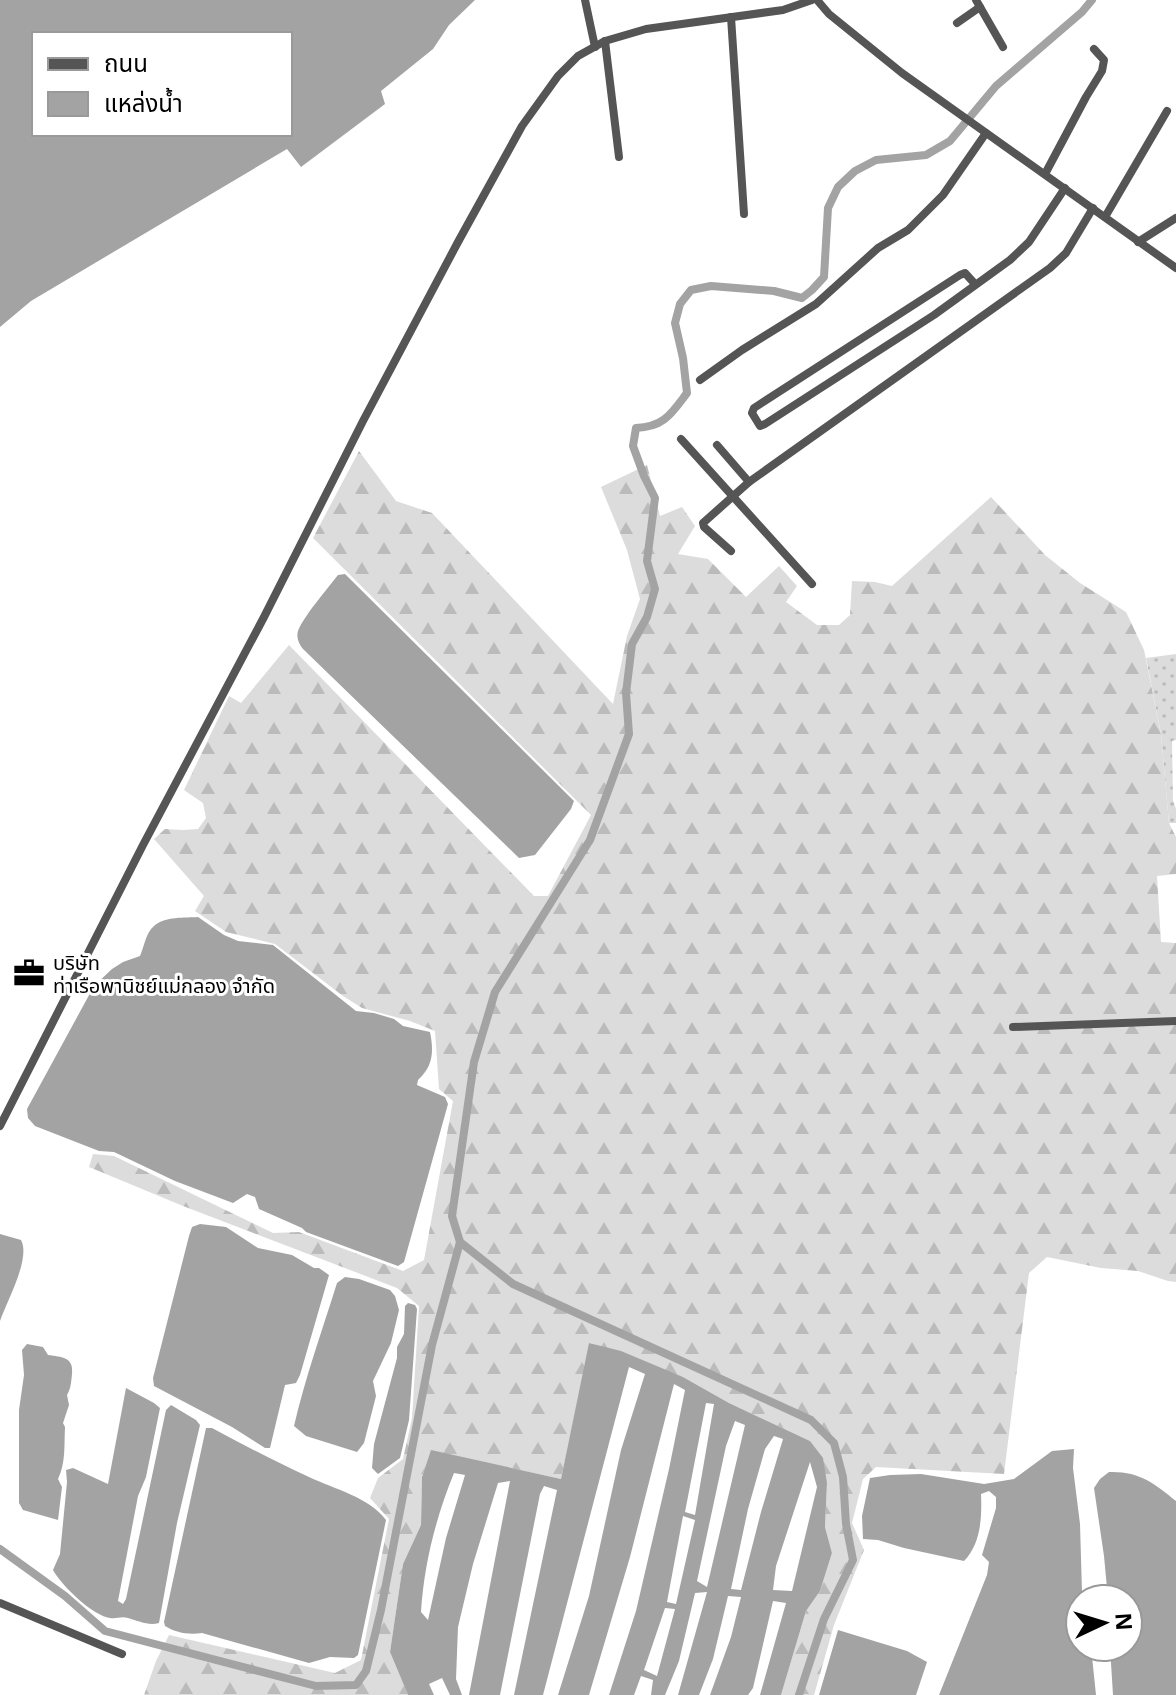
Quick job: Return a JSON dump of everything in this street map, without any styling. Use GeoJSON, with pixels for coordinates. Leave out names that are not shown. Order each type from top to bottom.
{"type":"FeatureCollection","features":[{"type":"Feature","properties":{"kind":"street"},"geometry":{"type":"LineString","coordinates":[[585,0],[595,47]]}},
{"type":"Feature","properties":{"kind":"street"},"geometry":{"type":"LineString","coordinates":[[0,1126],[150,831],[471,218],[522,126],[558,76],[578,56],[605,41],[646,29],[783,10],[815,0],[902,73],[955,112],[1138,242],[1174,264]]}},
{"type":"Feature","properties":{"kind":"street"},"geometry":{"type":"LineString","coordinates":[[957,23],[978,4],[1003,47]]}},
{"type":"Feature","properties":{"kind":"street"},"geometry":{"type":"LineString","coordinates":[[731,17],[744,214]]}},
{"type":"Feature","properties":{"kind":"street"},"geometry":{"type":"LineString","coordinates":[[605,41],[619,157]]}},
{"type":"Feature","properties":{"kind":"street"},"geometry":{"type":"LineString","coordinates":[[1045,174],[1102,71],[1104,60],[1094,49]]}},
{"type":"Feature","properties":{"kind":"street"},"geometry":{"type":"LineString","coordinates":[[1105,217],[1167,111]]}},
{"type":"Feature","properties":{"kind":"street"},"geometry":{"type":"LineString","coordinates":[[700,380],[816,304],[871,254],[908,230],[943,195],[985,132]]}},
{"type":"Feature","properties":{"kind":"street"},"geometry":{"type":"LineString","coordinates":[[975,284],[965,273],[960,275],[754,408],[752,413],[760,426],[934,315],[1010,260],[1029,242],[1065,188]]}},
{"type":"Feature","properties":{"kind":"street"},"geometry":{"type":"LineString","coordinates":[[731,551],[703,523],[749,482],[1050,268],[1066,253],[1093,208]]}},
{"type":"Feature","properties":{"kind":"street"},"geometry":{"type":"LineString","coordinates":[[1138,242],[1176,218]]}},
{"type":"Feature","properties":{"kind":"street"},"geometry":{"type":"LineString","coordinates":[[681,439],[812,584]]}},
{"type":"Feature","properties":{"kind":"street"},"geometry":{"type":"LineString","coordinates":[[717,445],[749,482]]}},
{"type":"Feature","properties":{"kind":"street"},"geometry":{"type":"LineString","coordinates":[[1013,1027],[1176,1021]]}},
{"type":"Feature","properties":{"kind":"street"},"geometry":{"type":"LineString","coordinates":[[0,1603],[122,1654]]}},
{"type":"Feature","properties":{"kind":"green space"},"geometry":{"type":"Polygon","coordinates":[[[359,451],[396,501],[432,513],[613,704],[627,636],[640,599],[627,550],[601,487],[647,465],[660,516],[682,507],[695,526],[678,554],[708,559],[746,597],[779,566],[797,586],[786,602],[817,625],[839,625],[850,615],[852,581],[892,586],[991,497],[1045,555],[1080,583],[1126,612],[1144,650],[1161,734],[1169,823],[1176,837],[1176,874],[1157,876],[1161,942],[1176,943],[1176,1282],[1138,1271],[1101,1268],[1047,1257],[1029,1273],[1004,1474],[876,1467],[863,1479],[852,1523],[864,1550],[834,1625],[814,1695],[781,1695],[806,1611],[820,1591],[832,1553],[825,1527],[827,1483],[810,1441],[729,1403],[683,1377],[590,1343],[561,1479],[431,1451],[422,1477],[421,1525],[403,1564],[390,1652],[408,1695],[144,1695],[169,1635],[335,1673],[361,1660],[389,1519],[370,1498],[378,1478],[403,1459],[412,1418],[419,1306],[397,1288],[89,1167],[93,1154],[114,1156],[273,1233],[299,1232],[403,1271],[424,1260],[453,1101],[439,1089],[435,1031],[362,1008],[275,944],[226,932],[195,911],[204,896],[154,839],[165,829],[198,829],[206,818],[203,803],[184,790],[229,696],[241,703],[289,645],[534,896],[548,896],[591,815],[313,538],[359,451]]]}},
{"type":"Feature","properties":{"kind":"green space"},"geometry":{"type":"Polygon","coordinates":[[[1176,654],[1176,740],[1172,741],[1176,823],[1169,823],[1161,734],[1146,658],[1176,654]]]}},
{"type":"Feature","properties":{"kind":"water"},"geometry":{"type":"Polygon","coordinates":[[[0,0],[475,0],[449,25],[433,49],[381,91],[385,104],[301,167],[287,149],[31,301],[0,327],[0,0]]]}},
{"type":"Feature","properties":{"kind":"water"},"geometry":{"type":"Polygon","coordinates":[[[345,574],[574,801],[535,855],[519,858],[302,647],[297,636],[301,625],[338,575],[345,574]]]}},
{"type":"Feature","properties":{"kind":"water"},"geometry":{"type":"Polygon","coordinates":[[[198,917],[238,941],[273,945],[356,1011],[374,1013],[394,1019],[403,1026],[430,1032],[431,1058],[417,1085],[445,1097],[448,1104],[404,1262],[398,1266],[306,1232],[259,1209],[255,1197],[247,1194],[233,1203],[175,1181],[114,1152],[99,1151],[35,1126],[28,1118],[27,1109],[94,986],[112,969],[140,956],[154,926],[175,918],[198,917]]]}},
{"type":"Feature","properties":{"kind":"water"},"geometry":{"type":"Polygon","coordinates":[[[200,1224],[226,1227],[258,1248],[292,1255],[329,1275],[300,1375],[296,1383],[285,1385],[270,1448],[154,1386],[153,1378],[189,1236],[192,1227],[200,1224]]]}},
{"type":"Feature","properties":{"kind":"water"},"geometry":{"type":"Polygon","coordinates":[[[0,1234],[21,1240],[23,1257],[0,1321],[0,1234]]]}},
{"type":"Feature","properties":{"kind":"water"},"geometry":{"type":"Polygon","coordinates":[[[345,1277],[390,1290],[399,1310],[391,1343],[373,1381],[376,1396],[364,1443],[357,1452],[306,1436],[294,1426],[337,1283],[345,1277]]]}},
{"type":"Feature","properties":{"kind":"water"},"geometry":{"type":"Polygon","coordinates":[[[408,1303],[417,1309],[409,1420],[400,1458],[378,1474],[372,1468],[374,1444],[397,1358],[397,1347],[404,1334],[405,1306],[408,1303]]]}},
{"type":"Feature","properties":{"kind":"water"},"geometry":{"type":"Polygon","coordinates":[[[589,1343],[621,1351],[683,1377],[729,1403],[810,1441],[823,1458],[827,1483],[825,1527],[832,1553],[820,1591],[806,1611],[781,1695],[760,1695],[786,1603],[773,1601],[753,1688],[748,1695],[710,1695],[731,1637],[741,1597],[728,1596],[713,1659],[699,1695],[678,1695],[707,1592],[695,1593],[679,1661],[665,1695],[651,1695],[653,1680],[641,1676],[634,1695],[609,1695],[636,1611],[669,1469],[685,1390],[674,1384],[630,1557],[589,1695],[558,1695],[589,1596],[621,1450],[645,1374],[629,1367],[543,1695],[514,1695],[557,1490],[544,1486],[500,1695],[469,1695],[510,1481],[498,1483],[473,1564],[458,1627],[456,1679],[462,1695],[450,1695],[442,1678],[429,1684],[434,1695],[408,1695],[390,1652],[403,1564],[421,1525],[422,1477],[431,1450],[561,1479],[589,1343]],[[706,1403],[685,1512],[695,1515],[714,1404],[706,1403]],[[735,1421],[726,1446],[697,1581],[707,1587],[745,1425],[735,1421]],[[774,1436],[765,1449],[731,1589],[741,1590],[783,1439],[774,1436]],[[810,1462],[776,1566],[773,1590],[792,1591],[817,1487],[810,1462]],[[454,1473],[428,1559],[423,1594],[421,1612],[428,1620],[446,1538],[465,1475],[454,1473]],[[683,1516],[667,1602],[676,1604],[695,1520],[683,1516]],[[665,1608],[644,1670],[657,1676],[675,1609],[665,1608]]]}},
{"type":"Feature","properties":{"kind":"water"},"geometry":{"type":"Polygon","coordinates":[[[27,1344],[43,1347],[48,1355],[66,1359],[72,1368],[67,1395],[69,1405],[63,1423],[64,1453],[58,1479],[62,1487],[58,1520],[23,1510],[19,1503],[19,1410],[24,1375],[22,1350],[27,1344]]]}},
{"type":"Feature","properties":{"kind":"water"},"geometry":{"type":"Polygon","coordinates":[[[126,1388],[160,1408],[146,1477],[138,1496],[118,1601],[123,1604],[166,1410],[171,1405],[200,1425],[177,1523],[159,1623],[155,1624],[126,1617],[112,1618],[95,1612],[63,1584],[53,1570],[60,1554],[66,1470],[73,1468],[108,1484],[126,1388]]]}},
{"type":"Feature","properties":{"kind":"water"},"geometry":{"type":"Polygon","coordinates":[[[206,1428],[212,1428],[284,1465],[361,1499],[386,1520],[358,1655],[354,1658],[330,1657],[309,1663],[202,1633],[183,1633],[165,1626],[206,1428]]]}},
{"type":"Feature","properties":{"kind":"water"},"geometry":{"type":"Polygon","coordinates":[[[1074,1449],[1073,1468],[1080,1524],[1082,1583],[1064,1583],[1064,1663],[1093,1663],[1096,1695],[939,1695],[987,1575],[989,1562],[982,1555],[996,1508],[996,1497],[989,1491],[981,1494],[981,1521],[977,1538],[964,1561],[863,1539],[862,1516],[870,1478],[921,1474],[984,1484],[1014,1479],[1052,1451],[1074,1449]]]}},
{"type":"Feature","properties":{"kind":"water"},"geometry":{"type":"Polygon","coordinates":[[[1109,1472],[1129,1474],[1146,1479],[1176,1501],[1176,1695],[1113,1695],[1111,1663],[1144,1663],[1144,1583],[1107,1583],[1094,1488],[1109,1472]]]}},
{"type":"Feature","properties":{"kind":"water"},"geometry":{"type":"Polygon","coordinates":[[[838,1630],[907,1651],[927,1662],[916,1695],[819,1695],[838,1630]]]}},
{"type":"Feature","properties":{"kind":"waterway"},"geometry":{"type":"LineString","coordinates":[[799,1695],[824,1619],[853,1560],[846,1524],[843,1477],[834,1443],[811,1420],[513,1284],[460,1242],[452,1216],[474,1062],[495,992],[590,840],[629,734],[626,693],[632,644],[647,617],[655,589],[647,561],[655,498],[633,446],[636,428],[660,422],[687,393],[675,323],[680,304],[691,290],[711,286],[774,291],[802,298],[824,277],[828,208],[838,187],[855,171],[876,160],[926,155],[950,141],[996,86],[1092,0]]}},
{"type":"Feature","properties":{"kind":"waterway"},"geometry":{"type":"LineString","coordinates":[[0,1549],[65,1596],[105,1631],[316,1686],[356,1685],[366,1671],[381,1610],[432,1345],[460,1242]]}},
{"type":"Feature","properties":{"kind":"place","name":"บริษัท ท่าเรือพานิชย์แม่กลอง จำกัด"},"geometry":{"type":"Point","coordinates":[29,973]}}]}
